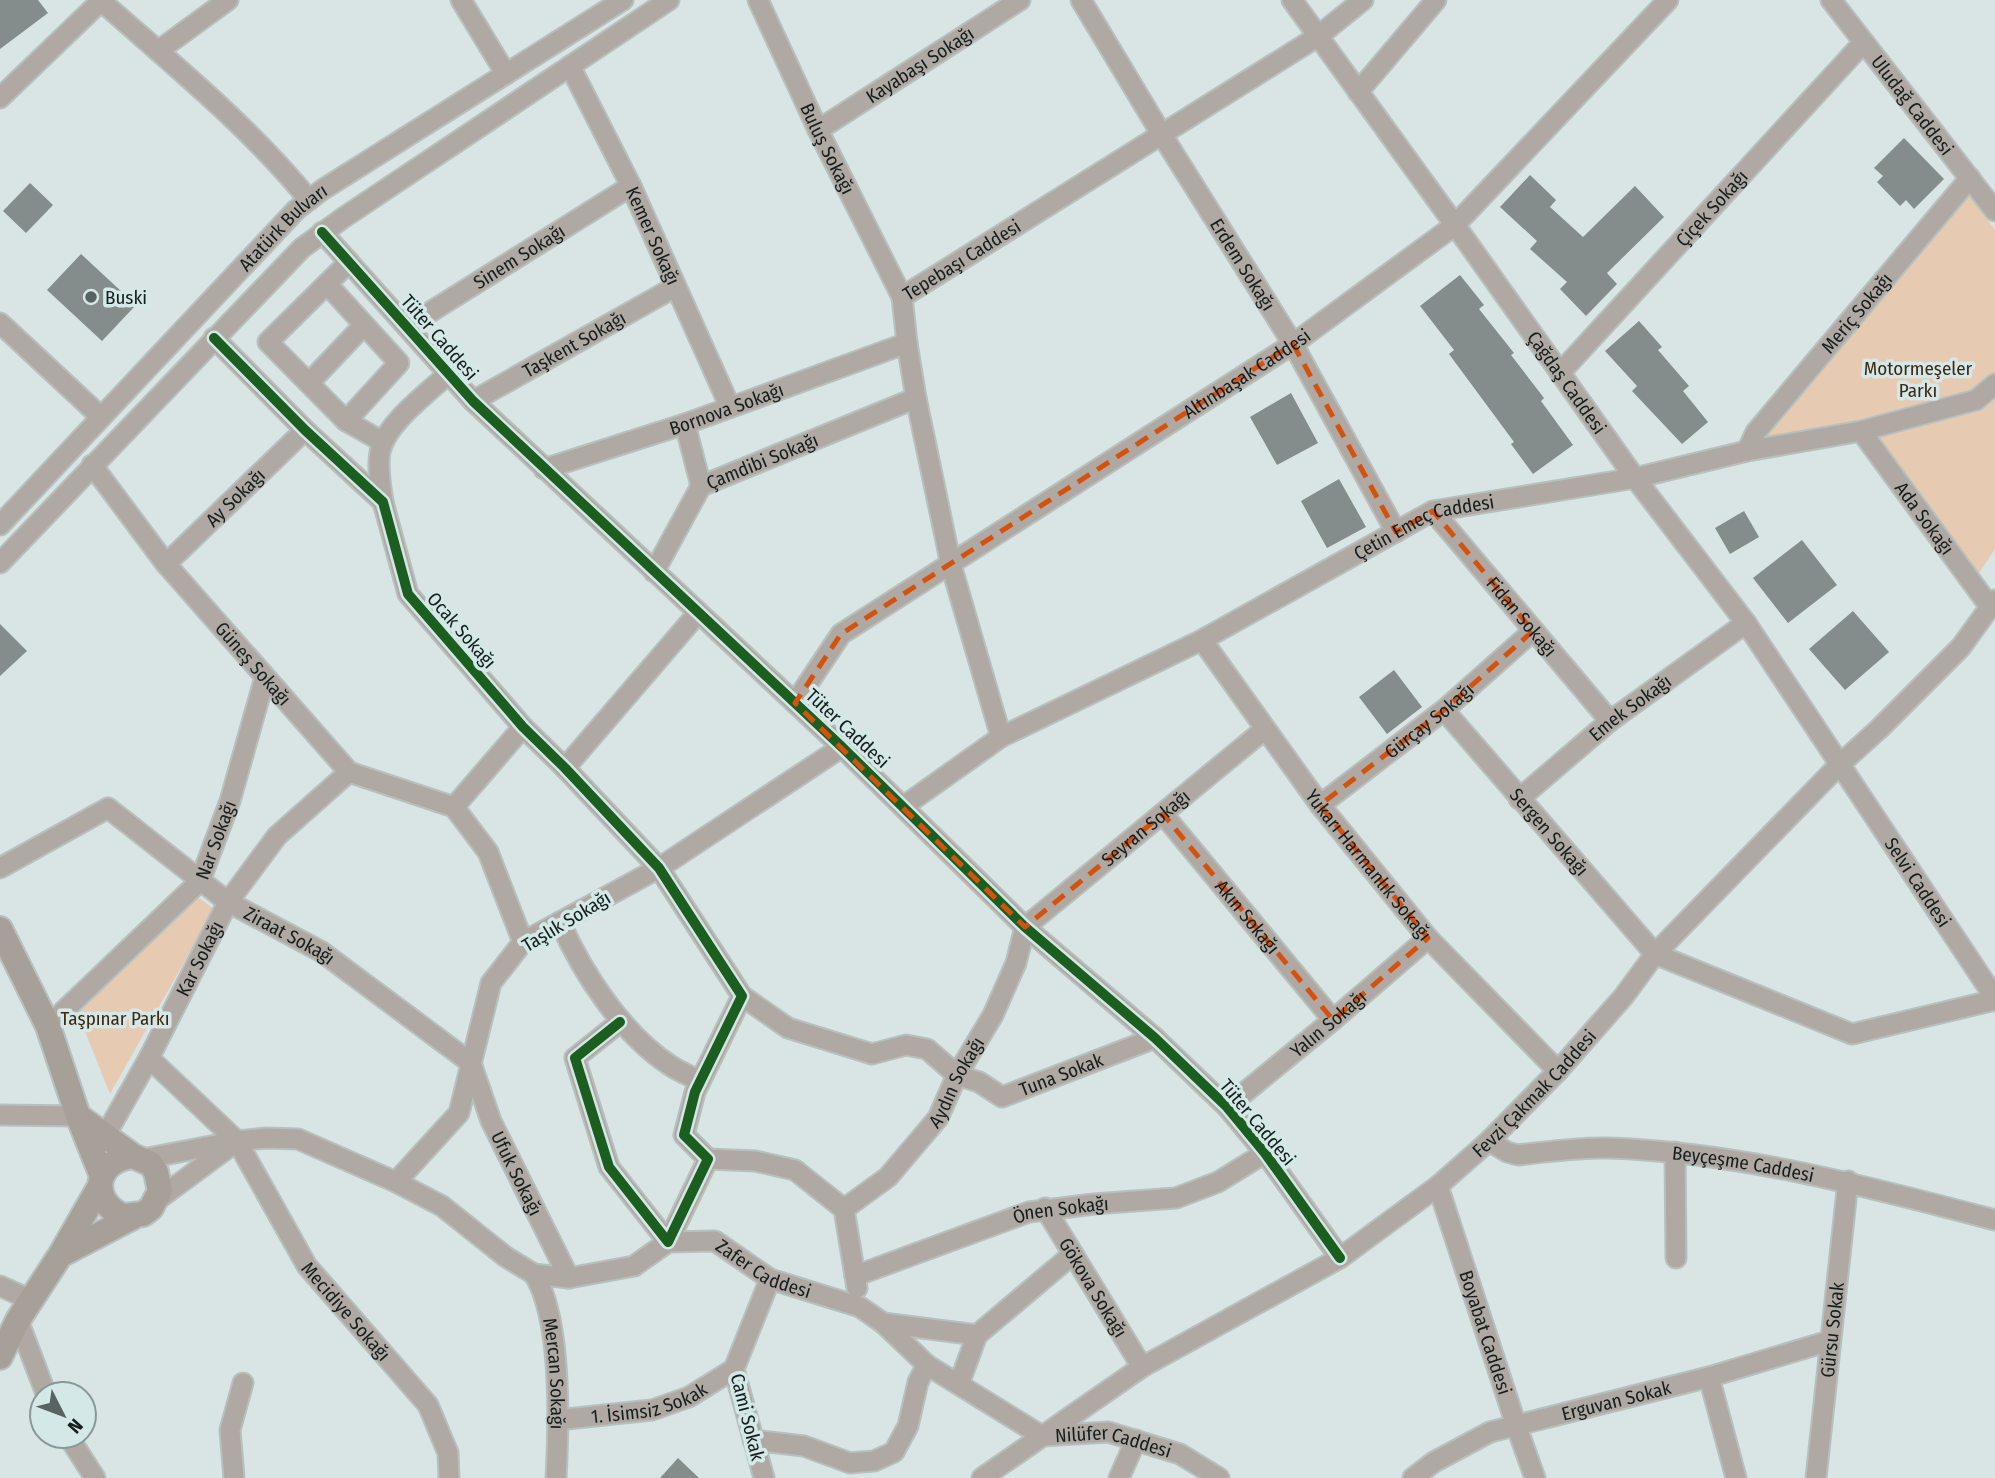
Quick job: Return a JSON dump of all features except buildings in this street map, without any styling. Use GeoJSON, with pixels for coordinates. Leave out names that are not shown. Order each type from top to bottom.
{"type":"FeatureCollection","features":[{"type":"Feature","properties":{"kind":"main road"},"geometry":{"type":"LineString","coordinates":[[0,929],[48,1026],[101,1181],[106,1205],[113,1212],[133,1217]]}},
{"type":"Feature","properties":{"kind":"main road"},"geometry":{"type":"LineString","coordinates":[[61,1254],[151,1208],[157,1200],[160,1181],[150,1164],[78,1116]]}},
{"type":"Feature","properties":{"kind":"main road"},"geometry":{"type":"LineString","coordinates":[[0,1357],[114,1161],[138,1158]]}},
{"type":"Feature","properties":{"kind":"street"},"geometry":{"type":"LineString","coordinates":[[158,51],[228,0]]}},
{"type":"Feature","properties":{"kind":"street"},"geometry":{"type":"LineString","coordinates":[[461,0],[506,74]]}},
{"type":"Feature","properties":{"kind":"street","name":"Atatürk Bulvarı"},"geometry":{"type":"LineString","coordinates":[[0,525],[279,226],[309,200],[623,0]]}},
{"type":"Feature","properties":{"kind":"street"},"geometry":{"type":"LineString","coordinates":[[0,563],[283,267],[322,232],[669,0]]}},
{"type":"Feature","properties":{"kind":"street","name":"Buluş Sokağı"},"geometry":{"type":"LineString","coordinates":[[758,0],[818,130],[902,297]]}},
{"type":"Feature","properties":{"kind":"street","name":"Kayabaşı Sokağı"},"geometry":{"type":"LineString","coordinates":[[818,130],[1020,0]]}},
{"type":"Feature","properties":{"kind":"street","name":"Erdem Sokağı"},"geometry":{"type":"LineString","coordinates":[[1081,0],[1161,135],[1293,344],[1396,532]]}},
{"type":"Feature","properties":{"kind":"street","name":"Çağdaş Caddesi"},"geometry":{"type":"LineString","coordinates":[[1292,0],[1635,478],[1746,623],[1839,765]]}},
{"type":"Feature","properties":{"kind":"street","name":"Tepebaşı Caddesi"},"geometry":{"type":"LineString","coordinates":[[1001,737],[951,565],[916,398],[902,297],[1317,37],[1363,0]]}},
{"type":"Feature","properties":{"kind":"street"},"geometry":{"type":"LineString","coordinates":[[1358,92],[1436,0]]}},
{"type":"Feature","properties":{"kind":"street","name":"Altınbaşak Caddesi"},"geometry":{"type":"LineString","coordinates":[[795,703],[841,634],[1293,344],[1455,225],[1668,0]]}},
{"type":"Feature","properties":{"kind":"street","name":"Uludağ Caddesi"},"geometry":{"type":"LineString","coordinates":[[1831,0],[1995,211]]}},
{"type":"Feature","properties":{"kind":"street"},"geometry":{"type":"LineString","coordinates":[[0,98],[101,1],[272,157],[309,200]]}},
{"type":"Feature","properties":{"kind":"street","name":"Çiçek Sokağı"},"geometry":{"type":"LineString","coordinates":[[1560,373],[1863,43]]}},
{"type":"Feature","properties":{"kind":"street","name":"Kemer Sokağı"},"geometry":{"type":"LineString","coordinates":[[570,66],[631,186],[730,407]]}},
{"type":"Feature","properties":{"kind":"street","name":"Meriç Sokağı"},"geometry":{"type":"LineString","coordinates":[[1747,452],[1756,432],[1970,178]]}},
{"type":"Feature","properties":{"kind":"street","name":"Sinem Sokağı"},"geometry":{"type":"LineString","coordinates":[[408,327],[631,186]]}},
{"type":"Feature","properties":{"kind":"street","name":"Tüter Caddesi"},"geometry":{"type":"LineString","coordinates":[[322,232],[472,401],[842,747],[1025,927],[1155,1038],[1227,1107],[1265,1153],[1340,1258]]}},
{"type":"Feature","properties":{"kind":"street"},"geometry":{"type":"LineString","coordinates":[[349,262],[268,342],[346,421],[383,442],[392,428],[449,373]]}},
{"type":"Feature","properties":{"kind":"street"},"geometry":{"type":"LineString","coordinates":[[327,284],[399,363],[346,421]]}},
{"type":"Feature","properties":{"kind":"street","name":"Taşkent Sokağı"},"geometry":{"type":"LineString","coordinates":[[472,401],[675,287]]}},
{"type":"Feature","properties":{"kind":"street"},"geometry":{"type":"LineString","coordinates":[[0,323],[101,417]]}},
{"type":"Feature","properties":{"kind":"street"},"geometry":{"type":"LineString","coordinates":[[309,383],[364,325]]}},
{"type":"Feature","properties":{"kind":"street"},"geometry":{"type":"LineString","coordinates":[[214,338],[383,502]]}},
{"type":"Feature","properties":{"kind":"street","name":"Bornova Sokağı"},"geometry":{"type":"LineString","coordinates":[[544,470],[685,424],[907,343]]}},
{"type":"Feature","properties":{"kind":"street","name":"Çetin Emeç Caddesi"},"geometry":{"type":"LineString","coordinates":[[904,806],[1001,737],[1202,640],[1433,511],[1635,478],[1747,452],[1861,431],[1976,400],[1995,384]]}},
{"type":"Feature","properties":{"kind":"street","name":"Çamdibi Sokağı"},"geometry":{"type":"LineString","coordinates":[[654,572],[701,486],[916,398]]}},
{"type":"Feature","properties":{"kind":"street"},"geometry":{"type":"LineString","coordinates":[[685,424],[701,486]]}},
{"type":"Feature","properties":{"kind":"street","name":"Ay Sokağı"},"geometry":{"type":"LineString","coordinates":[[166,564],[306,430]]}},
{"type":"Feature","properties":{"kind":"street","name":"Ada Sokağı"},"geometry":{"type":"LineString","coordinates":[[1861,431],[1993,603]]}},
{"type":"Feature","properties":{"kind":"street","name":"Ocak Sokağı"},"geometry":{"type":"LineString","coordinates":[[383,442],[379,460],[383,502],[408,594],[523,727],[659,868],[742,996]]}},
{"type":"Feature","properties":{"kind":"street","name":"Güneş Sokağı"},"geometry":{"type":"LineString","coordinates":[[92,465],[166,564],[349,772]]}},
{"type":"Feature","properties":{"kind":"street","name":"Fidan Sokağı"},"geometry":{"type":"LineString","coordinates":[[1433,511],[1610,721]]}},
{"type":"Feature","properties":{"kind":"street","name":"Fevzi Çakmak Caddesi"},"geometry":{"type":"LineString","coordinates":[[982,1478],[1142,1367],[1340,1258],[1438,1186],[1489,1141],[1558,1071],[1624,996],[1655,954],[1839,765],[1961,647],[1993,603]]}},
{"type":"Feature","properties":{"kind":"street"},"geometry":{"type":"LineString","coordinates":[[565,768],[698,613]]}},
{"type":"Feature","properties":{"kind":"street","name":"Emek Sokağı"},"geometry":{"type":"LineString","coordinates":[[1519,799],[1610,721],[1746,623]]}},
{"type":"Feature","properties":{"kind":"street","name":"Gürçay Sokağı"},"geometry":{"type":"LineString","coordinates":[[1320,804],[1444,710],[1533,631]]}},
{"type":"Feature","properties":{"kind":"street","name":"Yukarı Harmanlık Sokağı"},"geometry":{"type":"LineString","coordinates":[[1202,640],[1320,804],[1428,938],[1558,1071]]}},
{"type":"Feature","properties":{"kind":"street","name":"Nar Sokağı"},"geometry":{"type":"LineString","coordinates":[[48,1026],[200,881],[230,801],[265,677]]}},
{"type":"Feature","properties":{"kind":"street","name":"Sergen Sokağı"},"geometry":{"type":"LineString","coordinates":[[1444,710],[1655,954]]}},
{"type":"Feature","properties":{"kind":"street"},"geometry":{"type":"LineString","coordinates":[[454,807],[523,727]]}},
{"type":"Feature","properties":{"kind":"street","name":"Seyran Sokağı"},"geometry":{"type":"LineString","coordinates":[[1025,927],[1265,729]]}},
{"type":"Feature","properties":{"kind":"street","name":"Taşlık Sokağı"},"geometry":{"type":"LineString","coordinates":[[396,1182],[459,1113],[491,983],[523,942],[659,868],[842,747]]}},
{"type":"Feature","properties":{"kind":"street","name":"Selvi Caddesi"},"geometry":{"type":"LineString","coordinates":[[1839,765],[1995,999]]}},
{"type":"Feature","properties":{"kind":"street"},"geometry":{"type":"LineString","coordinates":[[349,772],[454,807],[488,852],[523,942]]}},
{"type":"Feature","properties":{"kind":"street","name":"Kar Sokağı"},"geometry":{"type":"LineString","coordinates":[[105,1136],[149,1058],[228,902],[277,836],[349,772]]}},
{"type":"Feature","properties":{"kind":"street","name":"Ziraat Sokağı"},"geometry":{"type":"LineString","coordinates":[[0,868],[108,808],[228,902],[322,952],[471,1063]]}},
{"type":"Feature","properties":{"kind":"street","name":"Akın Sokağı"},"geometry":{"type":"LineString","coordinates":[[1163,814],[1333,1020]]}},
{"type":"Feature","properties":{"kind":"street"},"geometry":{"type":"LineString","coordinates":[[560,922],[569,944],[620,1022],[671,1066],[700,1081]]}},
{"type":"Feature","properties":{"kind":"street","name":"Aydın Sokağı"},"geometry":{"type":"LineString","coordinates":[[844,1209],[888,1177],[938,1118],[957,1075],[993,1015],[1016,963],[1025,927]]}},
{"type":"Feature","properties":{"kind":"street","name":"Yalın Sokağı"},"geometry":{"type":"LineString","coordinates":[[1227,1107],[1428,938]]}},
{"type":"Feature","properties":{"kind":"street"},"geometry":{"type":"LineString","coordinates":[[1655,954],[1852,1034],[1995,999]]}},
{"type":"Feature","properties":{"kind":"street"},"geometry":{"type":"LineString","coordinates":[[742,996],[695,1092],[684,1135],[708,1158],[755,1161],[795,1170],[844,1209],[860,1307]]}},
{"type":"Feature","properties":{"kind":"street","name":"Tuna Sokak"},"geometry":{"type":"LineString","coordinates":[[742,996],[788,1028],[872,1054],[906,1045],[927,1049],[957,1075],[979,1082],[1002,1097],[1155,1038]]}},
{"type":"Feature","properties":{"kind":"street"},"geometry":{"type":"LineString","coordinates":[[620,1022],[575,1058],[609,1167],[668,1242]]}},
{"type":"Feature","properties":{"kind":"street","name":"Mecidiye Sokağı"},"geometry":{"type":"LineString","coordinates":[[149,1058],[237,1142],[307,1266],[428,1405],[448,1453],[449,1478]]}},
{"type":"Feature","properties":{"kind":"street","name":"Ufuk Sokağı"},"geometry":{"type":"LineString","coordinates":[[471,1063],[491,1121],[569,1278]]}},
{"type":"Feature","properties":{"kind":"street"},"geometry":{"type":"LineString","coordinates":[[0,1115],[78,1116]]}},
{"type":"Feature","properties":{"kind":"street"},"geometry":{"type":"LineString","coordinates":[[138,1158],[266,1138],[298,1139],[396,1182],[442,1206],[506,1257],[534,1274],[569,1278],[634,1266],[668,1242],[708,1158]]}},
{"type":"Feature","properties":{"kind":"street","name":"Beyçeşme Caddesi"},"geometry":{"type":"LineString","coordinates":[[1489,1141],[1518,1155],[1605,1147],[1675,1152],[1848,1181],[1995,1220]]}},
{"type":"Feature","properties":{"kind":"street"},"geometry":{"type":"LineString","coordinates":[[157,1200],[237,1142]]}},
{"type":"Feature","properties":{"kind":"street"},"geometry":{"type":"LineString","coordinates":[[1675,1152],[1676,1258]]}},
{"type":"Feature","properties":{"kind":"street","name":"Önen Sokağı"},"geometry":{"type":"LineString","coordinates":[[855,1276],[1045,1208],[1176,1198],[1218,1182],[1265,1153]]}},
{"type":"Feature","properties":{"kind":"street","name":"Gürsu Sokak"},"geometry":{"type":"LineString","coordinates":[[1816,1478],[1848,1181]]}},
{"type":"Feature","properties":{"kind":"street","name":"Boyabat Caddesi"},"geometry":{"type":"LineString","coordinates":[[1438,1186],[1535,1478]]}},
{"type":"Feature","properties":{"kind":"street","name":"Gökova Sokağı"},"geometry":{"type":"LineString","coordinates":[[1045,1208],[1142,1367]]}},
{"type":"Feature","properties":{"kind":"street","name":"Zafer Caddesi"},"geometry":{"type":"LineString","coordinates":[[668,1242],[715,1241],[770,1279],[860,1307],[883,1323],[928,1365],[1042,1436]]}},
{"type":"Feature","properties":{"kind":"street"},"geometry":{"type":"LineString","coordinates":[[959,1384],[978,1335],[1073,1254]]}},
{"type":"Feature","properties":{"kind":"street","name":"Mercan Sokağı"},"geometry":{"type":"LineString","coordinates":[[534,1274],[544,1290],[554,1349],[556,1478]]}},
{"type":"Feature","properties":{"kind":"street","name":"Cami Sokak"},"geometry":{"type":"LineString","coordinates":[[764,1478],[734,1369],[770,1279]]}},
{"type":"Feature","properties":{"kind":"street"},"geometry":{"type":"LineString","coordinates":[[0,1286],[25,1310],[42,1380]]}},
{"type":"Feature","properties":{"kind":"street"},"geometry":{"type":"LineString","coordinates":[[883,1323],[978,1335]]}},
{"type":"Feature","properties":{"kind":"street","name":"Erguvan Sokak"},"geometry":{"type":"LineString","coordinates":[[1413,1478],[1434,1462],[1490,1432],[1709,1377],[1829,1341]]}},
{"type":"Feature","properties":{"kind":"street"},"geometry":{"type":"LineString","coordinates":[[753,1440],[804,1446],[850,1463],[874,1461],[894,1452],[908,1426],[918,1382],[928,1365]]}},
{"type":"Feature","properties":{"kind":"street","name":"1. İsimsiz Sokak"},"geometry":{"type":"LineString","coordinates":[[557,1420],[652,1410],[689,1397],[734,1369]]}},
{"type":"Feature","properties":{"kind":"street"},"geometry":{"type":"LineString","coordinates":[[1709,1377],[1736,1478]]}},
{"type":"Feature","properties":{"kind":"street"},"geometry":{"type":"LineString","coordinates":[[234,1478],[230,1430],[243,1383]]}},
{"type":"Feature","properties":{"kind":"street","name":"Nilüfer Caddesi"},"geometry":{"type":"LineString","coordinates":[[1042,1436],[1108,1432],[1180,1454],[1219,1478]]}},
{"type":"Feature","properties":{"kind":"street"},"geometry":{"type":"LineString","coordinates":[[1119,1478],[1136,1440]]}},
{"type":"Feature","properties":{"kind":"street"},"geometry":{"type":"LineString","coordinates":[[77,1450],[95,1478]]}},
{"type":"Feature","properties":{"kind":"highlighted area"},"geometry":{"type":"Polygon","coordinates":[[[1293,344],[1396,532],[1433,511],[1533,631],[1444,710],[1320,805],[1428,938],[1333,1020],[1163,814],[1025,927],[795,703],[841,634],[1293,344]]]}},
{"type":"Feature","properties":{"kind":"green space","name":"Motormeşeler Parkı"},"geometry":{"type":"Polygon","coordinates":[[[1969,195],[1995,230],[1995,549],[1979,573],[1861,431],[1760,444],[1969,195]]]}},
{"type":"Feature","properties":{"kind":"green space","name":"Taşpınar Parkı"},"geometry":{"type":"Polygon","coordinates":[[[195,895],[214,909],[110,1094],[77,1011],[195,895]]]}},
{"type":"Feature","properties":{"kind":"cycle path"},"geometry":{"type":"LineString","coordinates":[[322,232],[473,401],[842,747],[1025,927],[1155,1038],[1227,1107],[1265,1153],[1340,1258]]}},
{"type":"Feature","properties":{"kind":"cycle path"},"geometry":{"type":"LineString","coordinates":[[214,338],[305,430],[383,502],[408,594],[523,727],[659,868],[742,996],[695,1092],[684,1135],[708,1159],[668,1242],[609,1167],[575,1058],[620,1022]]}},
{"type":"Feature","properties":{"kind":"place","name":"Buski"},"geometry":{"type":"Point","coordinates":[91,297]}}]}
